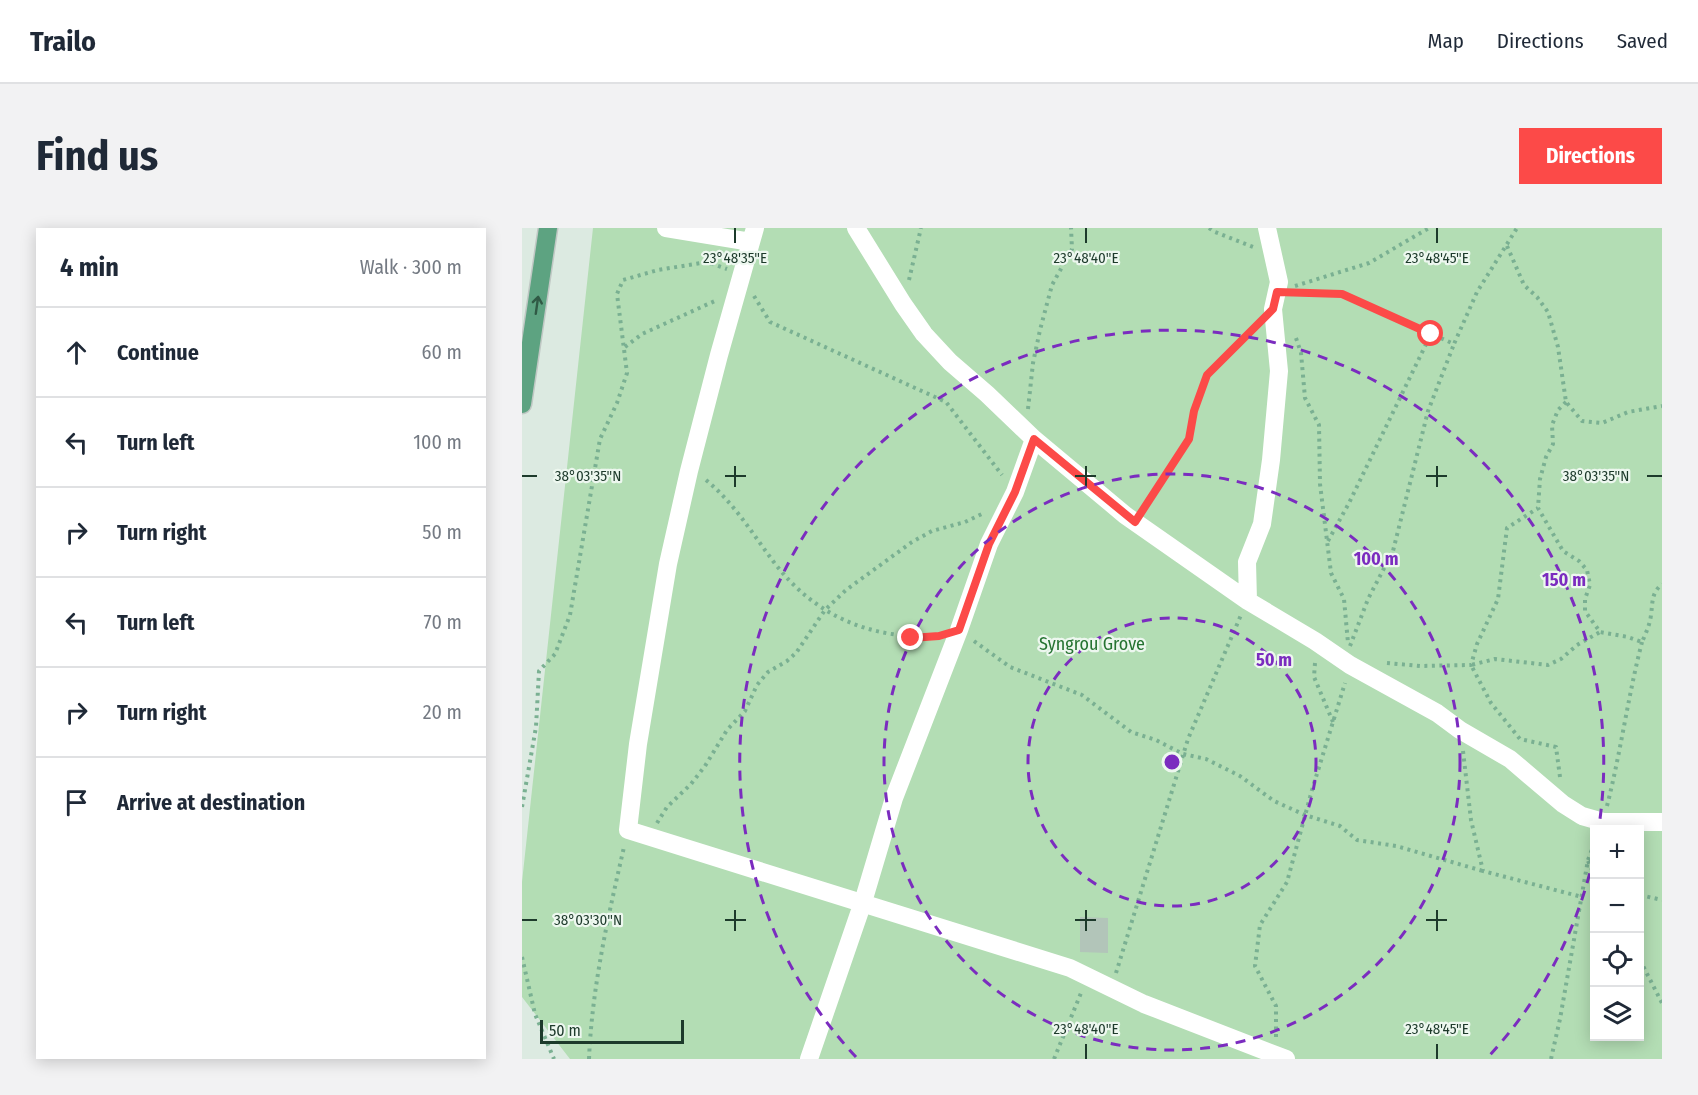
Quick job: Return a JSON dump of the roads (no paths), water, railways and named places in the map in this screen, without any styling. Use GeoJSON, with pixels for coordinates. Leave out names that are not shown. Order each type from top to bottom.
{"type":"FeatureCollection","features":[{"type":"Feature","properties":{"kind":"main road"},"geometry":{"type":"LineString","coordinates":[[522,404],[548,228]]}},
{"type":"Feature","properties":{"kind":"street"},"geometry":{"type":"LineString","coordinates":[[666,228],[753,235],[689,471],[668,564],[638,744],[628,830],[862,902],[1087,975],[1143,1004],[1281,1057]]}},
{"type":"Feature","properties":{"kind":"street"},"geometry":{"type":"LineString","coordinates":[[856,228],[924,334],[950,362],[987,393],[1034,439],[1135,522],[1248,601],[1350,665],[1437,713],[1460,730],[1510,759],[1563,804],[1582,816],[1603,822],[1662,822]]}},
{"type":"Feature","properties":{"kind":"street"},"geometry":{"type":"LineString","coordinates":[[1248,601],[1247,562],[1262,524],[1271,460],[1279,371],[1275,300],[1279,282],[1267,228]]}},
{"type":"Feature","properties":{"kind":"street"},"geometry":{"type":"LineString","coordinates":[[809,1059],[894,798],[959,630],[989,544],[1015,492],[1034,439]]}},
{"type":"Feature","properties":{"kind":"street"},"geometry":{"type":"LineString","coordinates":[[1219,580],[1246,576]]}},
{"type":"Feature","properties":{"kind":"park label","name":"Syngrou Grove"},"geometry":{"type":"Point","coordinates":[1092,644]}}]}
